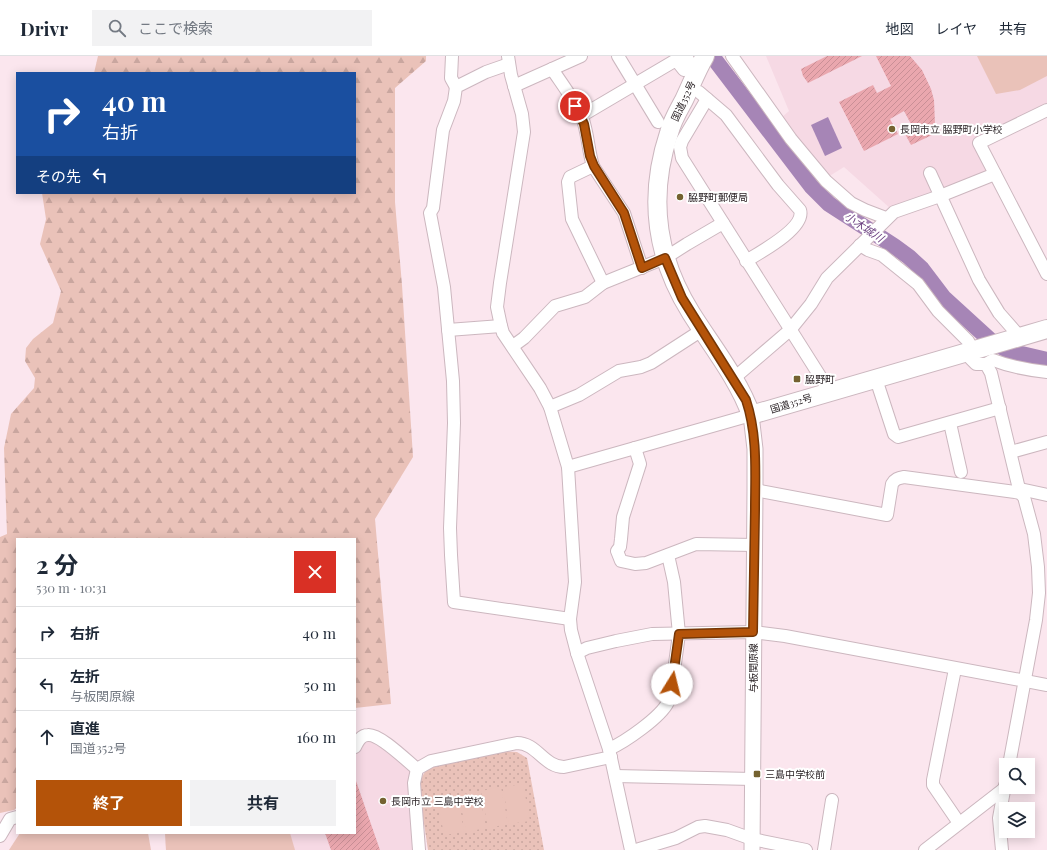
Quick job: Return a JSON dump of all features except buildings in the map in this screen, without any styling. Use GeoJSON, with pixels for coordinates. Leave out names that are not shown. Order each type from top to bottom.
{"type":"FeatureCollection","features":[{"type":"Feature","properties":{"kind":"highway","name":"国道352号"},"geometry":{"type":"LineString","coordinates":[[696,67],[669,132],[660,166],[657,198],[657,217],[660,236],[665,258],[682,298],[746,400],[751,415],[876,379],[976,354],[1016,338],[1047,329]]}},
{"type":"Feature","properties":{"kind":"main road","name":"与板関原線"},"geometry":{"type":"LineString","coordinates":[[751,415],[755,449],[752,844]]}},
{"type":"Feature","properties":{"kind":"street"},"geometry":{"type":"LineString","coordinates":[[452,56],[451,78],[456,87],[454,101],[443,130],[433,208],[430,213],[444,287],[453,381],[454,423],[450,528],[454,602],[570,619]]}},
{"type":"Feature","properties":{"kind":"street"},"geometry":{"type":"LineString","coordinates":[[514,86],[581,56]]}},
{"type":"Feature","properties":{"kind":"street"},"geometry":{"type":"LineString","coordinates":[[618,56],[658,122]]}},
{"type":"Feature","properties":{"kind":"street"},"geometry":{"type":"LineString","coordinates":[[686,56],[696,67]]}},
{"type":"Feature","properties":{"kind":"street"},"geometry":{"type":"LineString","coordinates":[[732,56],[791,140],[826,181],[851,203],[885,220]]}},
{"type":"Feature","properties":{"kind":"street"},"geometry":{"type":"LineString","coordinates":[[456,87],[509,60],[514,86],[522,114],[524,132],[497,307],[504,333],[540,388],[550,407],[568,466],[575,582],[570,619],[571,630],[576,653],[610,753],[631,850]]}},
{"type":"Feature","properties":{"kind":"street"},"geometry":{"type":"LineString","coordinates":[[581,116],[676,60],[696,67]]}},
{"type":"Feature","properties":{"kind":"street"},"geometry":{"type":"LineString","coordinates":[[552,69],[581,116],[594,166],[624,213],[642,268]]}},
{"type":"Feature","properties":{"kind":"street"},"geometry":{"type":"LineString","coordinates":[[746,261],[785,237],[800,219],[800,210],[778,185],[726,115],[703,95],[682,141],[678,156],[723,223],[746,261],[830,392]]}},
{"type":"Feature","properties":{"kind":"street"},"geometry":{"type":"LineString","coordinates":[[1047,110],[979,143],[1047,274]]}},
{"type":"Feature","properties":{"kind":"street"},"geometry":{"type":"LineString","coordinates":[[594,166],[570,177],[568,182],[572,218],[603,284]]}},
{"type":"Feature","properties":{"kind":"street"},"geometry":{"type":"LineString","coordinates":[[930,173],[979,280],[1016,338]]}},
{"type":"Feature","properties":{"kind":"street"},"geometry":{"type":"LineString","coordinates":[[733,378],[790,330],[811,304],[827,278],[894,212],[940,196],[995,174]]}},
{"type":"Feature","properties":{"kind":"street"},"geometry":{"type":"LineString","coordinates":[[513,346],[524,338],[555,306],[585,297],[603,284],[665,258],[723,223]]}},
{"type":"Feature","properties":{"kind":"street"},"geometry":{"type":"LineString","coordinates":[[861,244],[868,250],[882,255],[918,284],[938,311],[968,341],[991,373],[1019,487],[1024,497],[1034,534],[1039,593],[1036,620],[1010,758]]}},
{"type":"Feature","properties":{"kind":"street"},"geometry":{"type":"LineString","coordinates":[[448,330],[501,326]]}},
{"type":"Feature","properties":{"kind":"street"},"geometry":{"type":"LineString","coordinates":[[550,407],[579,395],[620,371],[641,367],[651,363],[702,330]]}},
{"type":"Feature","properties":{"kind":"street"},"geometry":{"type":"LineString","coordinates":[[976,354],[1023,369],[1047,372]]}},
{"type":"Feature","properties":{"kind":"street"},"geometry":{"type":"LineString","coordinates":[[876,379],[894,434],[898,437],[1000,408]]}},
{"type":"Feature","properties":{"kind":"street"},"geometry":{"type":"LineString","coordinates":[[568,466],[751,415]]}},
{"type":"Feature","properties":{"kind":"street"},"geometry":{"type":"LineString","coordinates":[[950,422],[961,472]]}},
{"type":"Feature","properties":{"kind":"street"},"geometry":{"type":"LineString","coordinates":[[1011,452],[1047,442]]}},
{"type":"Feature","properties":{"kind":"street"},"geometry":{"type":"LineString","coordinates":[[635,448],[640,464],[623,517],[621,543],[617,551],[621,561],[635,564],[646,563],[696,544],[754,545]]}},
{"type":"Feature","properties":{"kind":"street"},"geometry":{"type":"LineString","coordinates":[[755,490],[887,515],[892,484],[894,480],[898,478],[904,477],[1015,492],[1019,487]]}},
{"type":"Feature","properties":{"kind":"street"},"geometry":{"type":"LineString","coordinates":[[1019,487],[1047,494]]}},
{"type":"Feature","properties":{"kind":"street"},"geometry":{"type":"LineString","coordinates":[[419,850],[414,783],[417,769],[431,761],[517,743],[523,743],[530,746],[552,765],[564,767],[610,753],[664,709],[671,693],[679,634],[674,582],[668,555]]}},
{"type":"Feature","properties":{"kind":"street"},"geometry":{"type":"LineString","coordinates":[[576,653],[587,648],[652,634],[753,632],[785,636],[1047,685]]}},
{"type":"Feature","properties":{"kind":"street"},"geometry":{"type":"LineString","coordinates":[[955,669],[933,785],[959,823]]}},
{"type":"Feature","properties":{"kind":"street"},"geometry":{"type":"LineString","coordinates":[[356,745],[358,740],[363,736],[368,735],[377,737],[417,769]]}},
{"type":"Feature","properties":{"kind":"street"},"geometry":{"type":"LineString","coordinates":[[615,776],[753,779]]}},
{"type":"Feature","properties":{"kind":"street"},"geometry":{"type":"LineString","coordinates":[[925,850],[999,790]]}},
{"type":"Feature","properties":{"kind":"street"},"geometry":{"type":"LineString","coordinates":[[1002,850],[999,818],[1003,794]]}},
{"type":"Feature","properties":{"kind":"street"},"geometry":{"type":"LineString","coordinates":[[824,850],[832,800]]}},
{"type":"Feature","properties":{"kind":"street"},"geometry":{"type":"LineString","coordinates":[[0,836],[10,819],[16,817]]}},
{"type":"Feature","properties":{"kind":"street"},"geometry":{"type":"LineString","coordinates":[[636,850],[676,838],[698,827],[705,826],[727,830],[752,844],[806,850]]}},
{"type":"Feature","properties":{"kind":"shaded area","name":"長岡市立 脇野町小学校"},"geometry":{"type":"Polygon","coordinates":[[[766,56],[1047,56],[1047,103],[973,140],[988,172],[891,209],[844,167],[828,177],[781,118],[789,111],[766,56]]]}},
{"type":"Feature","properties":{"kind":"shaded area"},"geometry":{"type":"Polygon","coordinates":[[[828,117],[842,148],[825,156],[811,125],[828,117]]]}},
{"type":"Feature","properties":{"kind":"shaded area","name":"長岡市立 三島中学校"},"geometry":{"type":"Polygon","coordinates":[[[364,740],[375,740],[410,769],[415,850],[166,850],[165,834],[356,834],[356,752],[364,740]]]}},
{"type":"Feature","properties":{"kind":"green space"},"geometry":{"type":"Polygon","coordinates":[[[98,56],[426,56],[426,61],[395,88],[395,202],[413,457],[375,519],[391,704],[356,708],[356,538],[16,538],[16,808],[14,810],[0,813],[0,537],[7,534],[4,448],[11,414],[34,388],[35,378],[25,361],[26,348],[33,339],[53,323],[61,291],[40,244],[46,219],[42,194],[356,194],[356,72],[94,72],[98,56]]]}},
{"type":"Feature","properties":{"kind":"green space"},"geometry":{"type":"Polygon","coordinates":[[[977,56],[1047,56],[1047,76],[1020,90],[996,94],[977,56]]]}},
{"type":"Feature","properties":{"kind":"green space"},"geometry":{"type":"Polygon","coordinates":[[[501,751],[517,752],[527,758],[544,850],[428,850],[418,784],[426,770],[433,765],[501,751]]]}},
{"type":"Feature","properties":{"kind":"green space"},"geometry":{"type":"Polygon","coordinates":[[[523,784],[530,821],[509,824],[503,787],[523,784]]]}},
{"type":"Feature","properties":{"kind":"green space"},"geometry":{"type":"Polygon","coordinates":[[[501,787],[508,824],[488,828],[481,791],[501,787]]]}},
{"type":"Feature","properties":{"kind":"green space"},"geometry":{"type":"Polygon","coordinates":[[[479,791],[486,828],[466,832],[459,795],[479,791]]]}},
{"type":"Feature","properties":{"kind":"green space"},"geometry":{"type":"Polygon","coordinates":[[[458,795],[464,832],[444,835],[437,798],[458,795]]]}},
{"type":"Feature","properties":{"kind":"green space"},"geometry":{"type":"Polygon","coordinates":[[[19,834],[148,834],[151,850],[9,850],[19,834]]]}},
{"type":"Feature","properties":{"kind":"green space"},"geometry":{"type":"Polygon","coordinates":[[[165,834],[290,834],[295,850],[166,850],[165,834]]]}},
{"type":"Feature","properties":{"kind":"waterway","name":"小木城川"},"geometry":{"type":"LineString","coordinates":[[712,56],[811,186],[829,204],[909,257],[922,269],[944,298],[990,340],[1009,351],[1047,360]]}},
{"type":"Feature","properties":{"kind":"place","name":"長岡市立 脇野町小学校"},"geometry":{"type":"Point","coordinates":[892,129]}},
{"type":"Feature","properties":{"kind":"place","name":"脇野町郵便局"},"geometry":{"type":"Point","coordinates":[680,197]}},
{"type":"Feature","properties":{"kind":"place","name":"脇野町"},"geometry":{"type":"Point","coordinates":[797,379]}},
{"type":"Feature","properties":{"kind":"place","name":"三島中学校前"},"geometry":{"type":"Point","coordinates":[757,774]}},
{"type":"Feature","properties":{"kind":"place","name":"長岡市立 三島中学校"},"geometry":{"type":"Point","coordinates":[383,801]}},
{"type":"Feature","properties":{"kind":"route"},"geometry":{"type":"LineString","coordinates":[[575,106],[584,124],[590,156],[594,166],[624,213],[642,268],[665,258],[682,298],[742,393],[751,415],[755,449],[753,632],[679,634],[672,684]]}}]}
